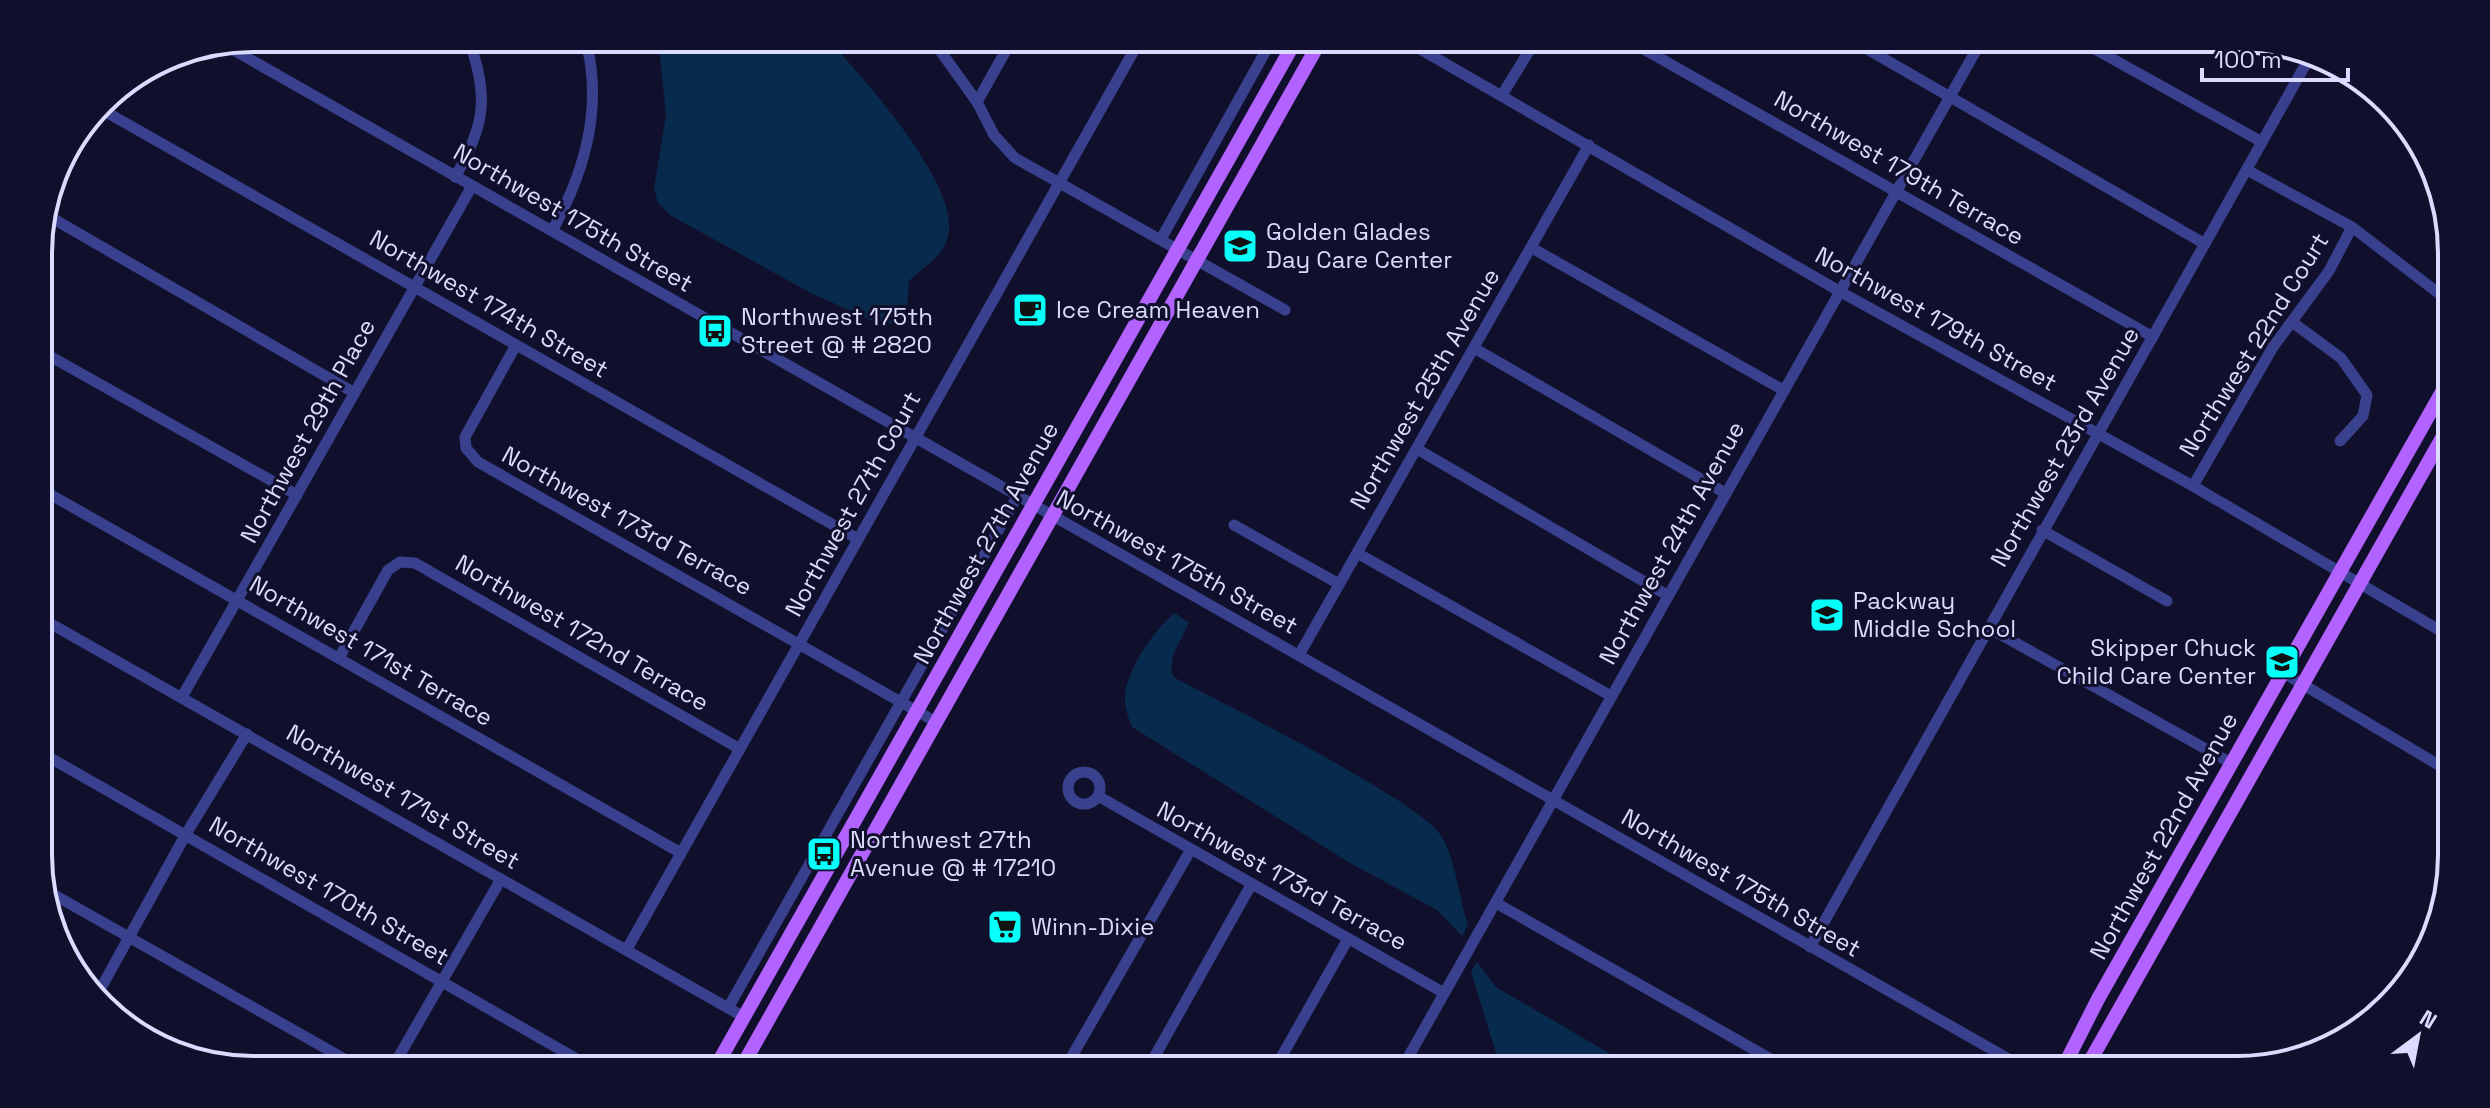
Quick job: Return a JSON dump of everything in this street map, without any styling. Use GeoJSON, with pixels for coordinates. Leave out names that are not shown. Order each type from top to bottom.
{"type":"FeatureCollection","features":[{"type":"Feature","properties":{"kind":"main road","name":"Northwest 27th Avenue"},"geometry":{"type":"LineString","coordinates":[[722,1056],[1289,52]]}},
{"type":"Feature","properties":{"kind":"main road","name":"Northwest 27th Avenue"},"geometry":{"type":"LineString","coordinates":[[746,1056],[1314,52]]}},
{"type":"Feature","properties":{"kind":"main road","name":"Northwest 22nd Avenue"},"geometry":{"type":"LineString","coordinates":[[2069,1056],[2098,999],[2438,399]]}},
{"type":"Feature","properties":{"kind":"main road","name":"Northwest 22nd Avenue"},"geometry":{"type":"LineString","coordinates":[[2093,1056],[2438,445]]}},
{"type":"Feature","properties":{"kind":"main road"},"geometry":{"type":"LineString","coordinates":[[818,887],[837,898]]}},
{"type":"Feature","properties":{"kind":"main road"},"geometry":{"type":"LineString","coordinates":[[739,1056],[740,1023]]}},
{"type":"Feature","properties":{"kind":"street"},"geometry":{"type":"LineString","coordinates":[[455,177],[469,154],[483,108],[482,81],[473,52]]}},
{"type":"Feature","properties":{"kind":"street"},"geometry":{"type":"LineString","coordinates":[[552,231],[582,168],[594,98],[587,52]]}},
{"type":"Feature","properties":{"kind":"street"},"geometry":{"type":"LineString","coordinates":[[941,52],[977,102],[1004,148],[1285,310]]}},
{"type":"Feature","properties":{"kind":"street"},"geometry":{"type":"LineString","coordinates":[[977,102],[1005,52]]}},
{"type":"Feature","properties":{"kind":"street","name":"Northwest 27th Court"},"geometry":{"type":"LineString","coordinates":[[627,949],[1133,52]]}},
{"type":"Feature","properties":{"kind":"street"},"geometry":{"type":"LineString","coordinates":[[1161,239],[1265,52]]}},
{"type":"Feature","properties":{"kind":"street","name":"Northwest 179th Street"},"geometry":{"type":"LineString","coordinates":[[1426,52],[1839,291],[2193,486],[2438,629]]}},
{"type":"Feature","properties":{"kind":"street"},"geometry":{"type":"LineString","coordinates":[[1502,95],[1528,52]]}},
{"type":"Feature","properties":{"kind":"street","name":"Northwest 179th Terrace"},"geometry":{"type":"LineString","coordinates":[[1650,52],[2153,337]]}},
{"type":"Feature","properties":{"kind":"street"},"geometry":{"type":"LineString","coordinates":[[1873,52],[2205,244]]}},
{"type":"Feature","properties":{"kind":"street","name":"Northwest 24th Avenue"},"geometry":{"type":"LineString","coordinates":[[1409,1056],[1975,52]]}},
{"type":"Feature","properties":{"kind":"street"},"geometry":{"type":"LineString","coordinates":[[2100,52],[2262,142]]}},
{"type":"Feature","properties":{"kind":"street","name":"Northwest 175th Street"},"geometry":{"type":"LineString","coordinates":[[239,53],[2003,1056]]}},
{"type":"Feature","properties":{"kind":"street","name":"Northwest 23rd Avenue"},"geometry":{"type":"LineString","coordinates":[[1810,947],[2306,64]]}},
{"type":"Feature","properties":{"kind":"street","name":"Northwest 174th Street"},"geometry":{"type":"LineString","coordinates":[[109,113],[858,539]]}},
{"type":"Feature","properties":{"kind":"street","name":"Northwest 25th Avenue"},"geometry":{"type":"LineString","coordinates":[[1299,655],[1589,145]]}},
{"type":"Feature","properties":{"kind":"street"},"geometry":{"type":"LineString","coordinates":[[2247,170],[2352,227],[2438,293]]}},
{"type":"Feature","properties":{"kind":"street","name":"Northwest 29th Place"},"geometry":{"type":"LineString","coordinates":[[182,697],[472,186]]}},
{"type":"Feature","properties":{"kind":"street"},"geometry":{"type":"LineString","coordinates":[[55,220],[353,392]]}},
{"type":"Feature","properties":{"kind":"street","name":"Northwest 22nd Court"},"geometry":{"type":"LineString","coordinates":[[2193,486],[2292,322],[2329,271],[2352,227]]}},
{"type":"Feature","properties":{"kind":"street"},"geometry":{"type":"LineString","coordinates":[[1532,248],[1783,390]]}},
{"type":"Feature","properties":{"kind":"street"},"geometry":{"type":"LineString","coordinates":[[2292,322],[2341,358],[2367,395],[2363,416],[2340,441]]}},
{"type":"Feature","properties":{"kind":"street","name":"Northwest 173rd Terrace"},"geometry":{"type":"LineString","coordinates":[[516,345],[469,425],[466,448],[478,462],[936,722]]}},
{"type":"Feature","properties":{"kind":"street"},"geometry":{"type":"LineString","coordinates":[[1474,348],[1725,493]]}},
{"type":"Feature","properties":{"kind":"street"},"geometry":{"type":"LineString","coordinates":[[52,357],[297,495]]}},
{"type":"Feature","properties":{"kind":"street"},"geometry":{"type":"LineString","coordinates":[[1417,449],[1667,595]]}},
{"type":"Feature","properties":{"kind":"street","name":"Northwest 171st Terrace"},"geometry":{"type":"LineString","coordinates":[[52,495],[681,853]]}},
{"type":"Feature","properties":{"kind":"street"},"geometry":{"type":"LineString","coordinates":[[728,1008],[1017,497]]}},
{"type":"Feature","properties":{"kind":"street"},"geometry":{"type":"LineString","coordinates":[[1234,525],[1339,584]]}},
{"type":"Feature","properties":{"kind":"street"},"geometry":{"type":"LineString","coordinates":[[2042,530],[2167,601]]}},
{"type":"Feature","properties":{"kind":"street"},"geometry":{"type":"LineString","coordinates":[[1357,553],[1611,696]]}},
{"type":"Feature","properties":{"kind":"street","name":"Northwest 172nd Terrace"},"geometry":{"type":"LineString","coordinates":[[339,658],[388,570],[400,562],[415,563],[740,749]]}},
{"type":"Feature","properties":{"kind":"street","name":"Northwest 171st Street"},"geometry":{"type":"LineString","coordinates":[[52,624],[627,949],[728,1008],[740,1023]]}},
{"type":"Feature","properties":{"kind":"street"},"geometry":{"type":"LineString","coordinates":[[1989,628],[2231,763]]}},
{"type":"Feature","properties":{"kind":"street"},"geometry":{"type":"LineString","coordinates":[[2282,672],[2438,765]]}},
{"type":"Feature","properties":{"kind":"street"},"geometry":{"type":"LineString","coordinates":[[102,987],[186,834],[247,734]]}},
{"type":"Feature","properties":{"kind":"street","name":"Northwest 170th Street"},"geometry":{"type":"LineString","coordinates":[[52,759],[572,1056]]}},
{"type":"Feature","properties":{"kind":"street","name":"Northwest 173rd Terrace"},"geometry":{"type":"LineString","coordinates":[[1098,796],[1444,993]]}},
{"type":"Feature","properties":{"kind":"street"},"geometry":{"type":"LineString","coordinates":[[1072,1056],[1190,851]]}},
{"type":"Feature","properties":{"kind":"street"},"geometry":{"type":"LineString","coordinates":[[399,1056],[501,879]]}},
{"type":"Feature","properties":{"kind":"street"},"geometry":{"type":"LineString","coordinates":[[1155,1056],[1251,885]]}},
{"type":"Feature","properties":{"kind":"street"},"geometry":{"type":"LineString","coordinates":[[57,897],[339,1056]]}},
{"type":"Feature","properties":{"kind":"street"},"geometry":{"type":"LineString","coordinates":[[1496,903],[1765,1056]]}},
{"type":"Feature","properties":{"kind":"street"},"geometry":{"type":"LineString","coordinates":[[1282,1056],[1348,939]]}},
{"type":"Feature","properties":{"kind":"water"},"geometry":{"type":"Polygon","coordinates":[[[659,52],[840,52],[905,131],[939,188],[948,214],[946,244],[909,281],[907,310],[894,324],[877,323],[811,293],[670,215],[658,203],[654,189],[666,115],[659,52]]]}},
{"type":"Feature","properties":{"kind":"water"},"geometry":{"type":"Polygon","coordinates":[[[1175,613],[1189,623],[1173,655],[1171,672],[1175,678],[1362,778],[1427,821],[1442,837],[1451,858],[1468,925],[1462,936],[1437,910],[1350,863],[1132,727],[1125,699],[1131,674],[1151,639],[1175,613]]]}},
{"type":"Feature","properties":{"kind":"water"},"geometry":{"type":"Polygon","coordinates":[[[1477,962],[1496,987],[1614,1056],[1494,1056],[1471,972],[1477,962]]]}},
{"type":"Feature","properties":{"kind":"place","name":"Golden Glades Day Care Center"},"geometry":{"type":"Point","coordinates":[1240,246]}},
{"type":"Feature","properties":{"kind":"place","name":"Ice Cream Heaven"},"geometry":{"type":"Point","coordinates":[1030,310]}},
{"type":"Feature","properties":{"kind":"place","name":"Northwest 175th Street @ # 2820"},"geometry":{"type":"Point","coordinates":[715,331]}},
{"type":"Feature","properties":{"kind":"place","name":"Packway Middle School"},"geometry":{"type":"Point","coordinates":[1827,615]}},
{"type":"Feature","properties":{"kind":"place","name":"Skipper Chuck Child Care Center"},"geometry":{"type":"Point","coordinates":[2282,662]}},
{"type":"Feature","properties":{"kind":"place","name":"Northwest 27th Avenue @ # 17210"},"geometry":{"type":"Point","coordinates":[824,854]}},
{"type":"Feature","properties":{"kind":"place","name":"Winn-Dixie"},"geometry":{"type":"Point","coordinates":[1005,927]}}]}
